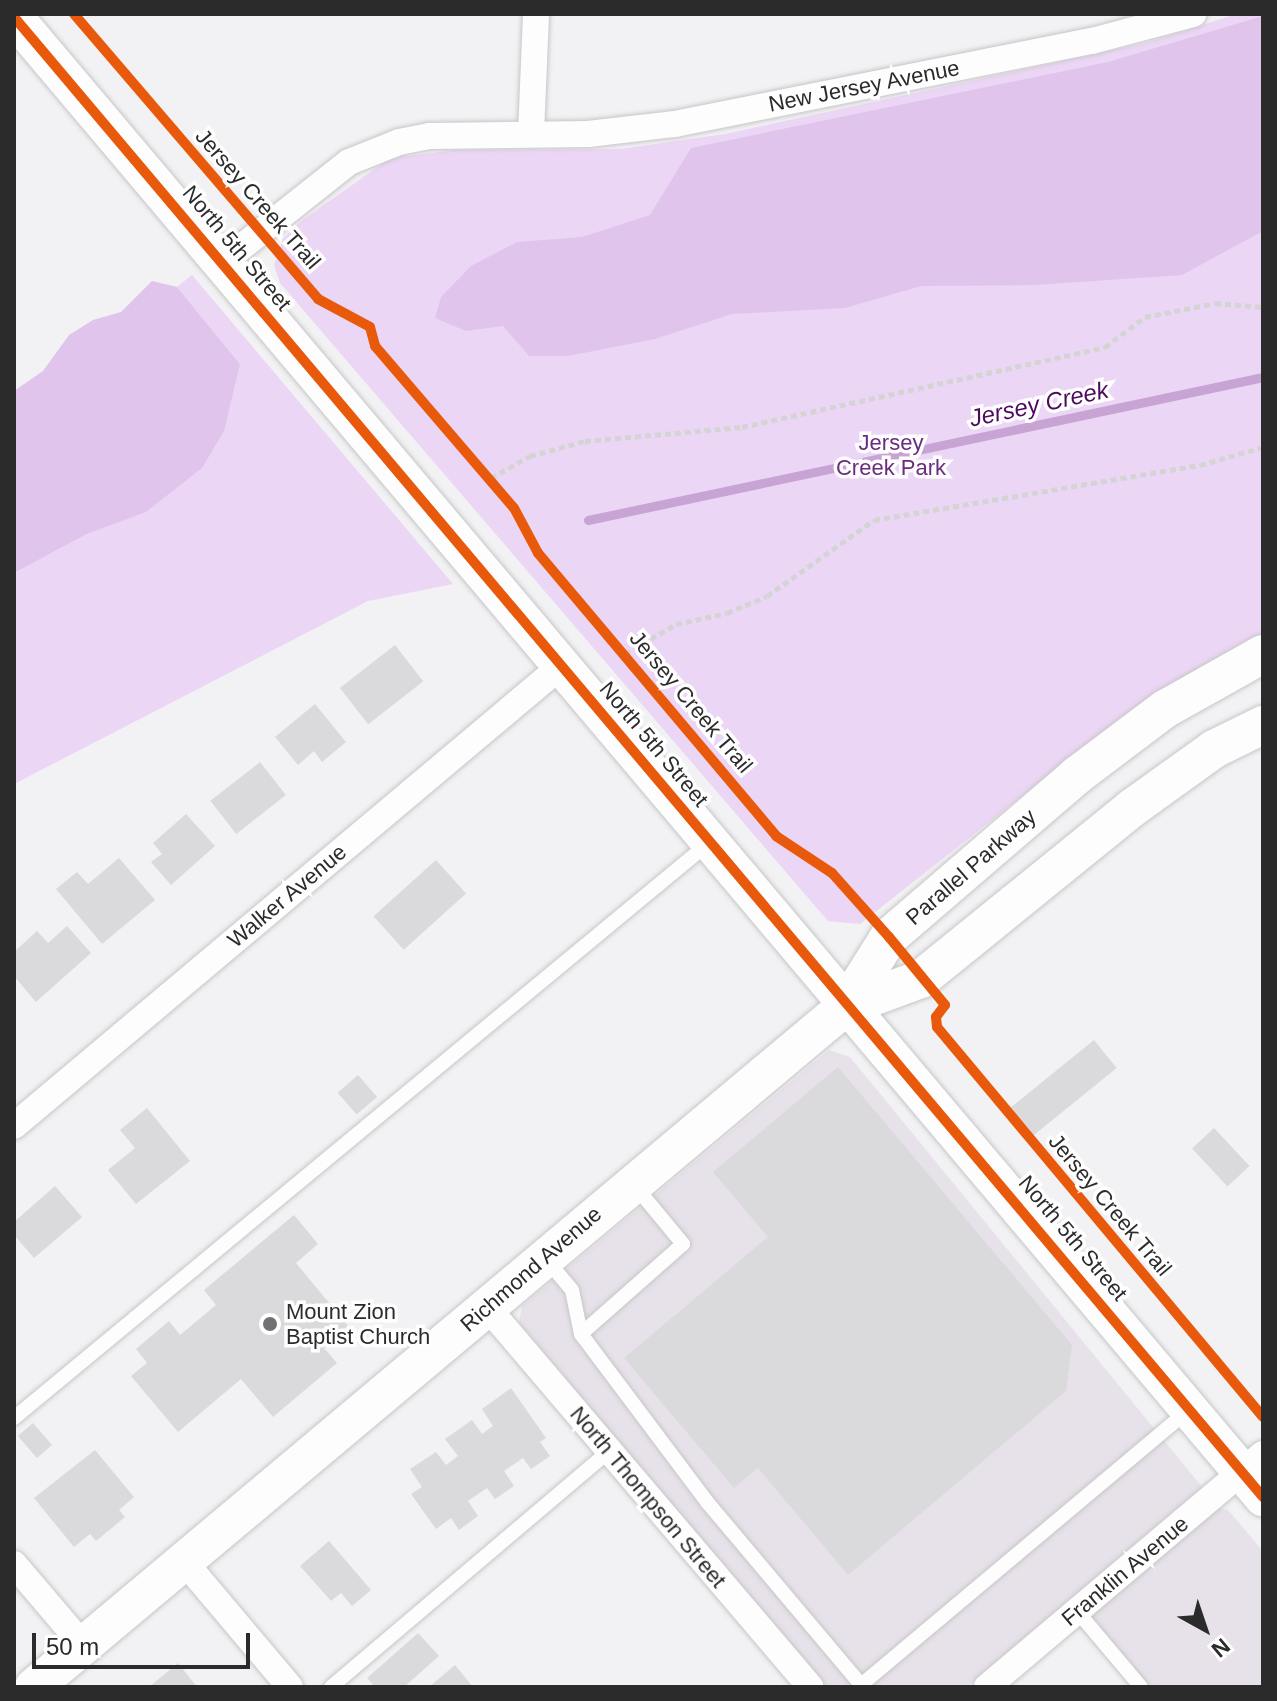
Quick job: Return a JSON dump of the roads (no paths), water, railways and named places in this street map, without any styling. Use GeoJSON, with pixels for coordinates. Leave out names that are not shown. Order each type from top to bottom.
{"type":"FeatureCollection","features":[{"type":"Feature","properties":{"kind":"street"},"geometry":{"type":"LineString","coordinates":[[531,134],[536,14]]}},
{"type":"Feature","properties":{"kind":"street","name":"New Jersey Avenue"},"geometry":{"type":"LineString","coordinates":[[224,261],[369,151],[429,136],[588,134],[675,124],[1092,41],[1193,14]]}},
{"type":"Feature","properties":{"kind":"street","name":"North 5th Street"},"geometry":{"type":"LineString","coordinates":[[14,17],[224,261],[845,1007],[971,1147],[1189,1410],[1256,1474]]}},
{"type":"Feature","properties":{"kind":"street","name":"Parallel Parkway"},"geometry":{"type":"LineString","coordinates":[[845,1007],[889,937],[1076,776],[1165,709],[1263,654]]}},
{"type":"Feature","properties":{"kind":"street","name":"Walker Avenue"},"geometry":{"type":"LineString","coordinates":[[14,1126],[561,666]]}},
{"type":"Feature","properties":{"kind":"street"},"geometry":{"type":"LineString","coordinates":[[845,1007],[921,979],[1132,808],[1214,749],[1263,725]]}},
{"type":"Feature","properties":{"kind":"street","name":"Richmond Avenue"},"geometry":{"type":"LineString","coordinates":[[34,1687],[845,1007]]}},
{"type":"Feature","properties":{"kind":"street","name":"North Thompson Street"},"geometry":{"type":"LineString","coordinates":[[487,1307],[810,1687]]}},
{"type":"Feature","properties":{"kind":"street","name":"Franklin Avenue"},"geometry":{"type":"LineString","coordinates":[[987,1687],[1077,1611],[1256,1474]]}},
{"type":"Feature","properties":{"kind":"street"},"geometry":{"type":"LineString","coordinates":[[183,1560],[290,1687]]}},
{"type":"Feature","properties":{"kind":"street"},"geometry":{"type":"LineString","coordinates":[[14,1564],[83,1645]]}},
{"type":"Feature","properties":{"kind":"lane"},"geometry":{"type":"LineString","coordinates":[[14,1418],[710,842]]}},
{"type":"Feature","properties":{"kind":"lane"},"geometry":{"type":"LineString","coordinates":[[581,1334],[683,1244],[633,1182]]}},
{"type":"Feature","properties":{"kind":"lane"},"geometry":{"type":"LineString","coordinates":[[545,1258],[572,1290],[581,1334],[708,1503],[861,1685],[1189,1410]]}},
{"type":"Feature","properties":{"kind":"lane"},"geometry":{"type":"LineString","coordinates":[[331,1687],[609,1451]]}},
{"type":"Feature","properties":{"kind":"lane"},"geometry":{"type":"LineString","coordinates":[[1077,1611],[1141,1687]]}},
{"type":"Feature","properties":{"kind":"waterway","name":"Jersey Creek"},"geometry":{"type":"LineString","coordinates":[[588,520],[1263,377]]}},
{"type":"Feature","properties":{"kind":"place","name":"Mount Zion Baptist Church"},"geometry":{"type":"Point","coordinates":[270,1324]}},
{"type":"Feature","properties":{"kind":"park label","name":"Jersey Creek Park"},"geometry":{"type":"Point","coordinates":[891,454]}}]}
